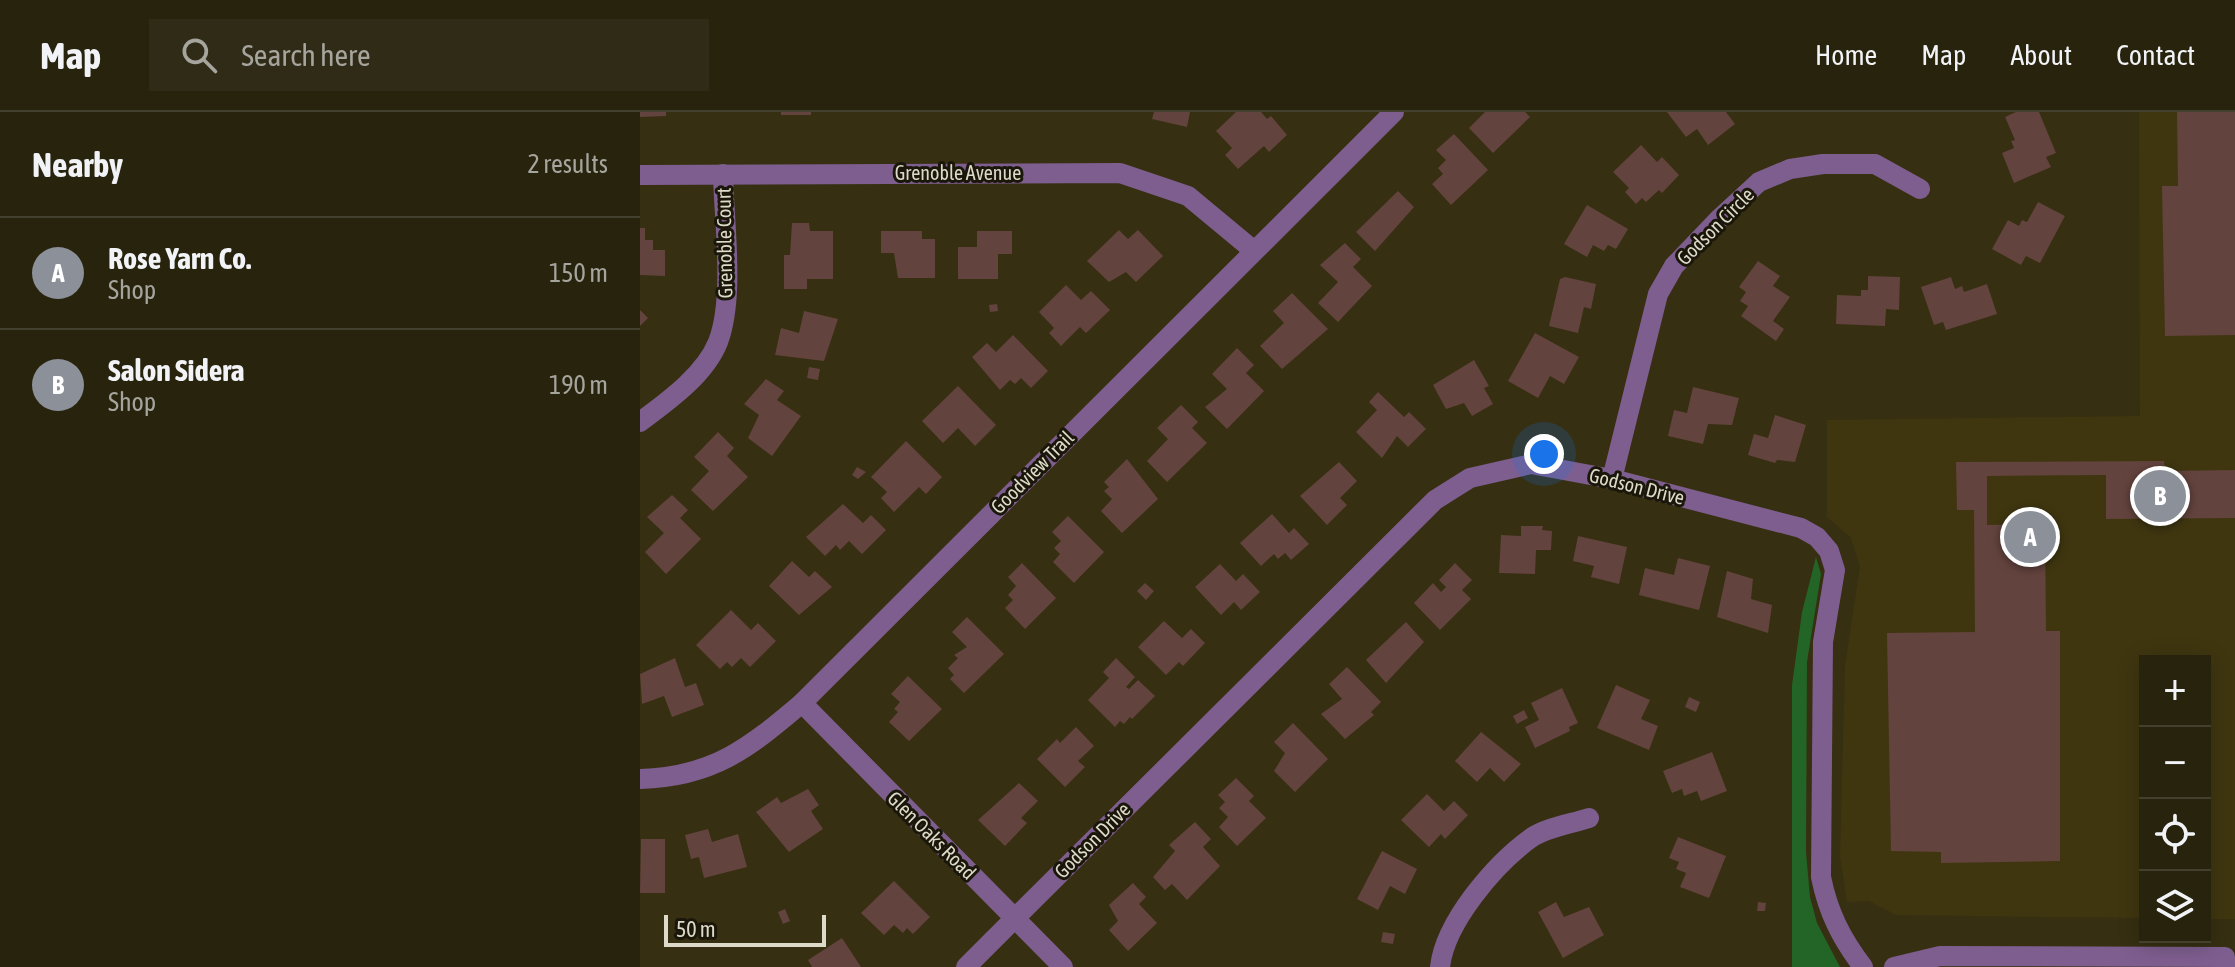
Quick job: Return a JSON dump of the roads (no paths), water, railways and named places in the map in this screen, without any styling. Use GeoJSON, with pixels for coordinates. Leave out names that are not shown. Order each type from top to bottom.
{"type":"FeatureCollection","features":[{"type":"Feature","properties":{"kind":"street","name":"Goodview Trail"},"geometry":{"type":"LineString","coordinates":[[640,779],[677,776],[727,760],[756,742],[802,703],[1394,112]]}},
{"type":"Feature","properties":{"kind":"street","name":"Godson Circle"},"geometry":{"type":"LineString","coordinates":[[1612,479],[1658,294],[1674,266],[1730,209],[1759,182],[1790,169],[1823,164],[1875,164],[1920,189]]}},
{"type":"Feature","properties":{"kind":"street","name":"Grenoble Avenue"},"geometry":{"type":"LineString","coordinates":[[640,175],[1120,173],[1188,196],[1253,250]]}},
{"type":"Feature","properties":{"kind":"street","name":"Grenoble Court"},"geometry":{"type":"LineString","coordinates":[[640,422],[700,370],[718,344],[726,300],[723,174]]}},
{"type":"Feature","properties":{"kind":"street","name":"Godson Drive"},"geometry":{"type":"LineString","coordinates":[[966,967],[1435,500],[1470,478],[1531,464],[1612,479],[1801,528],[1817,537],[1829,551],[1834,587],[1823,642],[1821,877],[1827,909],[1845,944],[1863,967]]}},
{"type":"Feature","properties":{"kind":"street","name":"Glen Oaks Road"},"geometry":{"type":"LineString","coordinates":[[802,703],[1063,967]]}},
{"type":"Feature","properties":{"kind":"street"},"geometry":{"type":"LineString","coordinates":[[1440,967],[1457,921],[1480,888],[1531,838],[1589,818]]}},
{"type":"Feature","properties":{"kind":"street"},"geometry":{"type":"LineString","coordinates":[[1894,967],[1940,956],[2225,962]]}},
{"type":"Feature","properties":{"kind":"place","name":"Salon Sidera"},"geometry":{"type":"Point","coordinates":[2160,496]}},
{"type":"Feature","properties":{"kind":"place","name":"Rose Yarn Co."},"geometry":{"type":"Point","coordinates":[2030,537]}}]}
